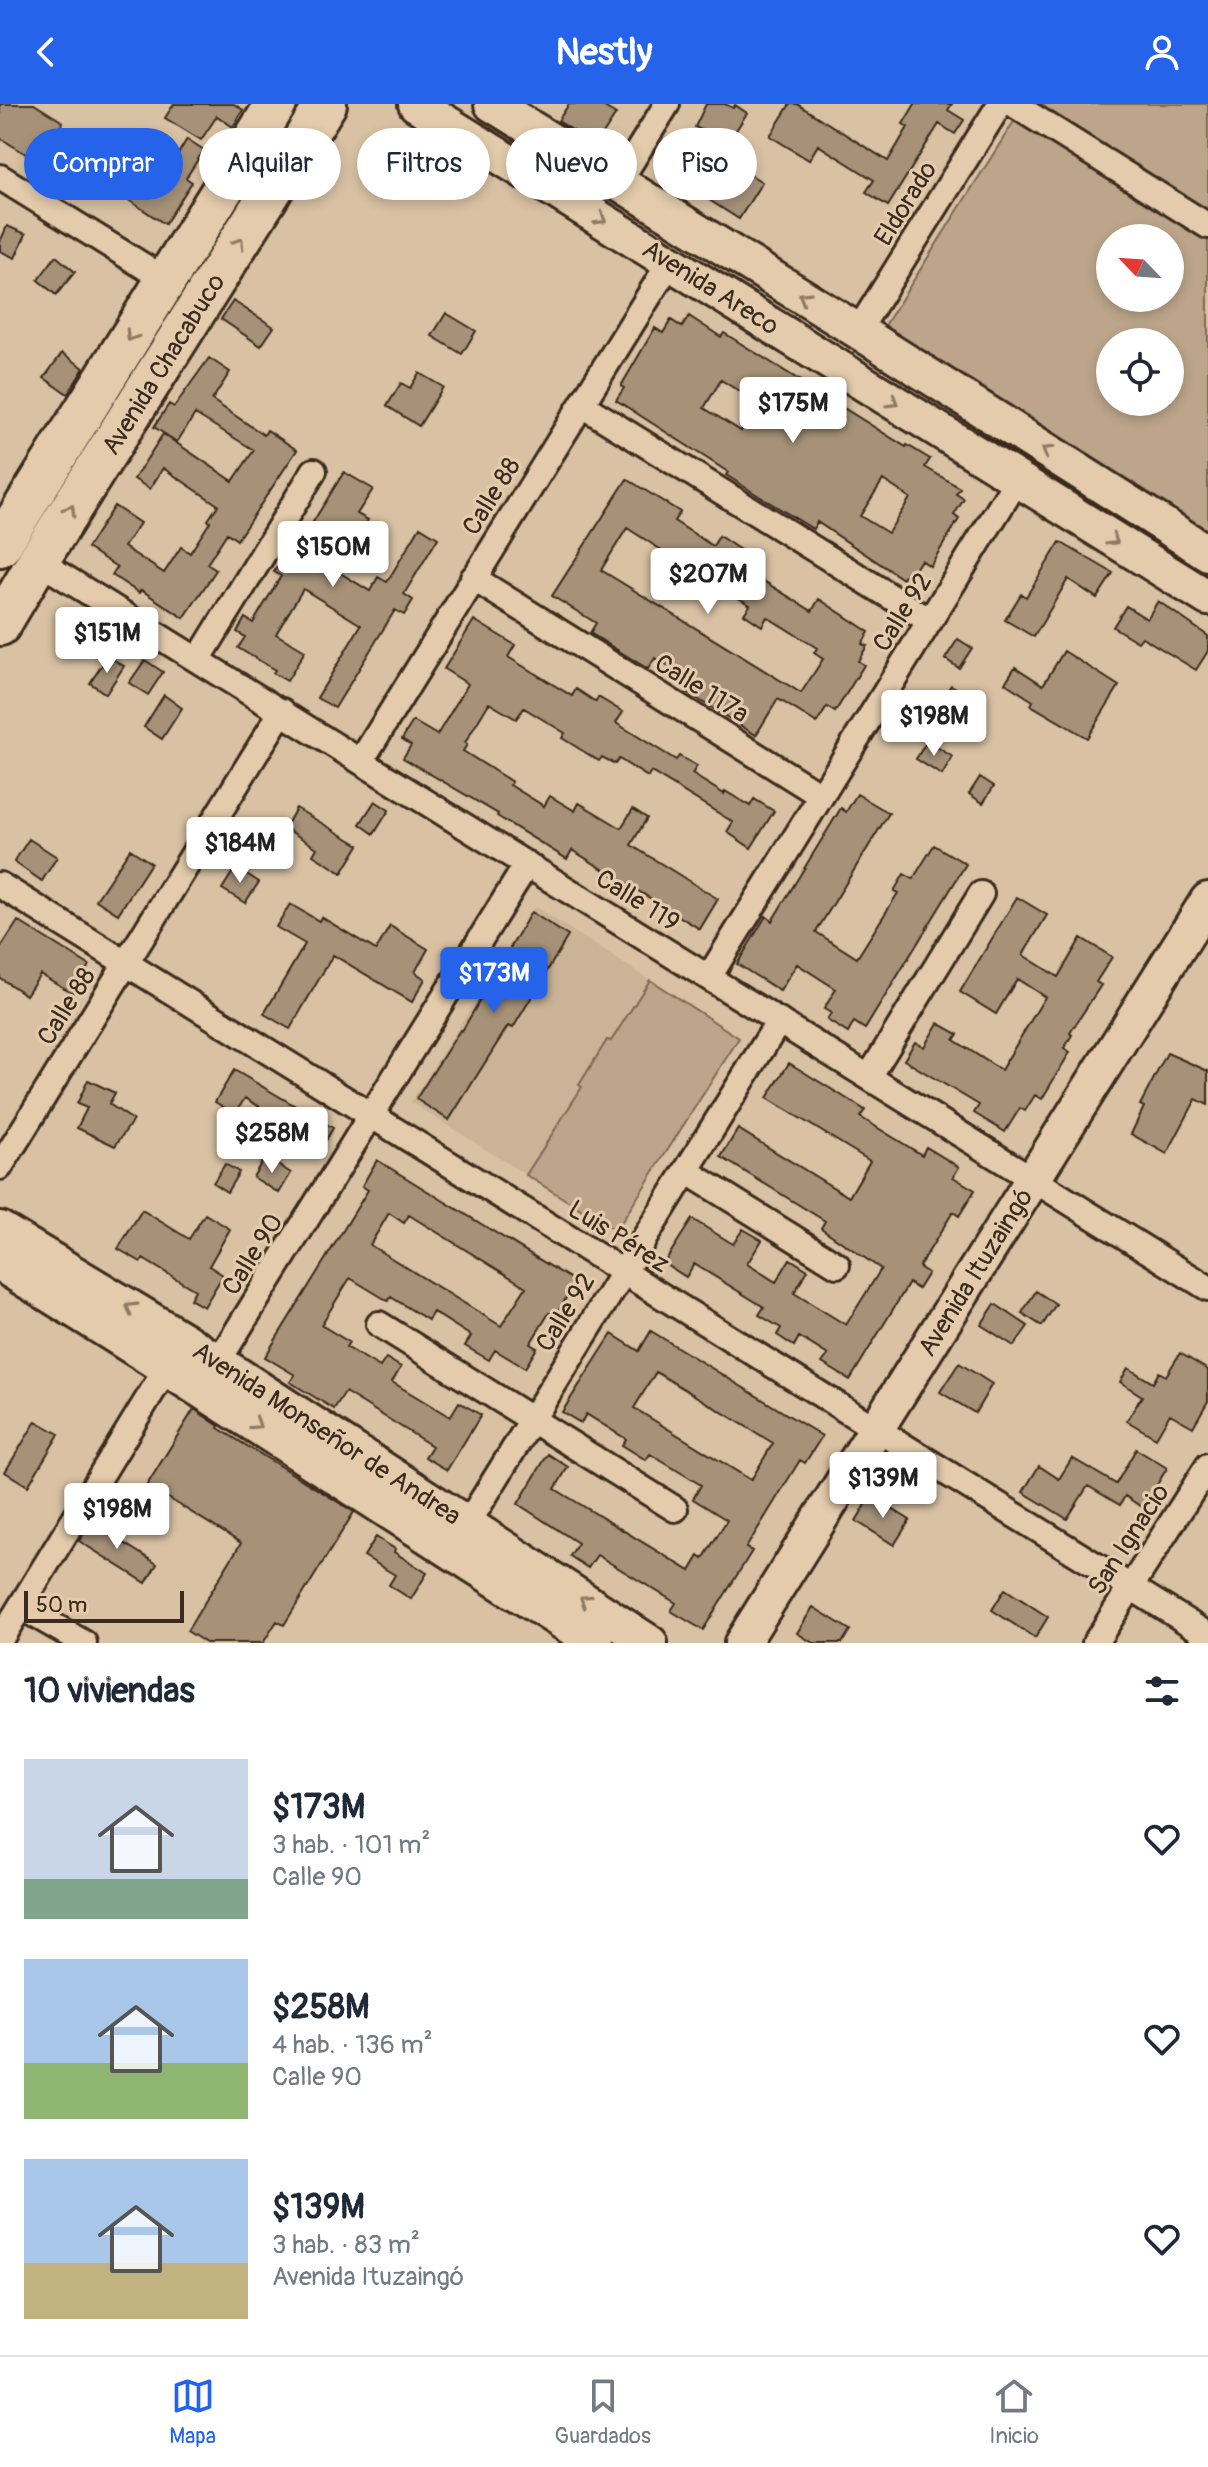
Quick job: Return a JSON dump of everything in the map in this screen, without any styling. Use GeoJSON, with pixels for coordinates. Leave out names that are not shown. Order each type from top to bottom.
{"type":"FeatureCollection","features":[{"type":"Feature","properties":{"kind":"main road","name":"Avenida Chacabuco"},"geometry":{"type":"LineString","coordinates":[[4,529],[276,104]]}},
{"type":"Feature","properties":{"kind":"main road","name":"Avenida Chacabuco"},"geometry":{"type":"LineString","coordinates":[[0,625],[326,104]]}},
{"type":"Feature","properties":{"kind":"main road","name":"Avenida Areco"},"geometry":{"type":"LineString","coordinates":[[416,104],[1208,598]]}},
{"type":"Feature","properties":{"kind":"main road","name":"Avenida Areco"},"geometry":{"type":"LineString","coordinates":[[492,104],[530,128]]}},
{"type":"Feature","properties":{"kind":"main road","name":"Avenida Areco"},"geometry":{"type":"LineString","coordinates":[[637,195],[1208,553]]}},
{"type":"Feature","properties":{"kind":"main road","name":"Avenida Ituzaingó"},"geometry":{"type":"LineString","coordinates":[[742,1643],[1033,1179],[1199,935],[1208,900]]}},
{"type":"Feature","properties":{"kind":"main road","name":"Avenida Monseñor de Andrea"},"geometry":{"type":"LineString","coordinates":[[0,1229],[176,1353],[459,1538],[596,1643]]}},
{"type":"Feature","properties":{"kind":"main road","name":"Avenida Monseñor de Andrea"},"geometry":{"type":"LineString","coordinates":[[0,1264],[176,1353]]}},
{"type":"Feature","properties":{"kind":"main road","name":"Avenida Monseñor de Andrea"},"geometry":{"type":"LineString","coordinates":[[459,1538],[650,1643]]}},
{"type":"Feature","properties":{"kind":"street"},"geometry":{"type":"LineString","coordinates":[[637,152],[667,104]]}},
{"type":"Feature","properties":{"kind":"street","name":"Eldorado"},"geometry":{"type":"LineString","coordinates":[[858,331],[1000,104]]}},
{"type":"Feature","properties":{"kind":"street"},"geometry":{"type":"LineString","coordinates":[[1013,104],[1208,226]]}},
{"type":"Feature","properties":{"kind":"street"},"geometry":{"type":"LineString","coordinates":[[0,177],[166,280]]}},
{"type":"Feature","properties":{"kind":"street","name":"Calle 88"},"geometry":{"type":"LineString","coordinates":[[361,761],[670,262]]}},
{"type":"Feature","properties":{"kind":"street"},"geometry":{"type":"LineString","coordinates":[[582,405],[930,621]]}},
{"type":"Feature","properties":{"kind":"street"},"geometry":{"type":"LineString","coordinates":[[198,660],[314,471]]}},
{"type":"Feature","properties":{"kind":"street","name":"Calle 92"},"geometry":{"type":"LineString","coordinates":[[709,977],[1017,480]]}},
{"type":"Feature","properties":{"kind":"street","name":"Calle 119"},"geometry":{"type":"LineString","coordinates":[[38,561],[1208,1288]]}},
{"type":"Feature","properties":{"kind":"street","name":"Calle 117a"},"geometry":{"type":"LineString","coordinates":[[473,578],[820,795]]}},
{"type":"Feature","properties":{"kind":"street","name":"Calle 88"},"geometry":{"type":"LineString","coordinates":[[0,1167],[282,711]]}},
{"type":"Feature","properties":{"kind":"street","name":"Calle 90"},"geometry":{"type":"LineString","coordinates":[[210,1375],[527,864]]}},
{"type":"Feature","properties":{"kind":"street","name":"Luis Pérez"},"geometry":{"type":"LineString","coordinates":[[0,885],[1208,1635]]}},
{"type":"Feature","properties":{"kind":"street"},"geometry":{"type":"LineString","coordinates":[[869,1077],[981,894]]}},
{"type":"Feature","properties":{"kind":"street","name":"Calle 92"},"geometry":{"type":"LineString","coordinates":[[459,1538],[779,1021]]}},
{"type":"Feature","properties":{"kind":"street"},"geometry":{"type":"LineString","coordinates":[[686,1171],[837,1265]]}},
{"type":"Feature","properties":{"kind":"street"},"geometry":{"type":"LineString","coordinates":[[379,1324],[675,1509]]}},
{"type":"Feature","properties":{"kind":"street"},"geometry":{"type":"LineString","coordinates":[[0,1640],[176,1353]]}},
{"type":"Feature","properties":{"kind":"street","name":"San Ignacio"},"geometry":{"type":"LineString","coordinates":[[1095,1643],[1208,1466]]}},
{"type":"Feature","properties":{"kind":"street"},"geometry":{"type":"LineString","coordinates":[[21,1607],[84,1643]]}},
{"type":"Feature","properties":{"kind":"shaded area"},"geometry":{"type":"Polygon","coordinates":[[[1025,104],[1208,104],[1208,531],[884,327],[1025,104]]]}},
{"type":"Feature","properties":{"kind":"shaded area"},"geometry":{"type":"Polygon","coordinates":[[[535,907],[650,980],[526,1175],[411,1102],[535,907]]]}},
{"type":"Feature","properties":{"kind":"shaded area"},"geometry":{"type":"Polygon","coordinates":[[[650,980],[739,1038],[616,1231],[526,1175],[582,1087],[579,1085],[607,1040],[611,1041],[650,980]]]}},
{"type":"Feature","properties":{"kind":"building"},"geometry":{"type":"Polygon","coordinates":[[[0,104],[34,104],[63,122],[59,128],[24,128],[24,153],[0,138],[0,104]]]}},
{"type":"Feature","properties":{"kind":"building"},"geometry":{"type":"Polygon","coordinates":[[[174,104],[234,104],[243,110],[233,127],[217,116],[209,128],[199,128],[199,139],[165,118],[174,104]]]}},
{"type":"Feature","properties":{"kind":"building"},"geometry":{"type":"Polygon","coordinates":[[[569,104],[599,104],[616,114],[607,128],[569,128],[558,121],[569,104]]]}},
{"type":"Feature","properties":{"kind":"building"},"geometry":{"type":"Polygon","coordinates":[[[706,104],[725,104],[733,108],[735,105],[747,113],[738,128],[695,127],[706,104]]]}},
{"type":"Feature","properties":{"kind":"building"},"geometry":{"type":"Polygon","coordinates":[[[790,104],[797,104],[888,161],[908,127],[903,124],[915,104],[952,104],[948,110],[964,120],[955,134],[939,124],[888,206],[866,192],[874,180],[818,145],[809,160],[770,136],[790,104]]]}},
{"type":"Feature","properties":{"kind":"building"},"geometry":{"type":"Polygon","coordinates":[[[187,139],[199,147],[199,158],[186,178],[192,182],[183,196],[183,146],[187,139]]]}},
{"type":"Feature","properties":{"kind":"building"},"geometry":{"type":"Polygon","coordinates":[[[129,200],[180,200],[165,224],[129,200]]]}},
{"type":"Feature","properties":{"kind":"building"},"geometry":{"type":"Polygon","coordinates":[[[709,200],[751,200],[739,219],[709,200]]]}},
{"type":"Feature","properties":{"kind":"building"},"geometry":{"type":"Polygon","coordinates":[[[7,226],[26,234],[15,258],[0,251],[0,242],[7,226]]]}},
{"type":"Feature","properties":{"kind":"building"},"geometry":{"type":"Polygon","coordinates":[[[56,256],[75,272],[56,295],[38,280],[56,256]]]}},
{"type":"Feature","properties":{"kind":"building"},"geometry":{"type":"Polygon","coordinates":[[[233,301],[274,327],[261,346],[221,319],[233,301]]]}},
{"type":"Feature","properties":{"kind":"building"},"geometry":{"type":"Polygon","coordinates":[[[446,313],[476,331],[462,354],[432,336],[446,313]]]}},
{"type":"Feature","properties":{"kind":"building"},"geometry":{"type":"Polygon","coordinates":[[[689,316],[721,337],[724,333],[930,459],[925,467],[960,488],[956,494],[964,499],[954,515],[959,519],[930,566],[921,560],[912,574],[907,571],[903,579],[817,522],[813,529],[759,496],[726,475],[728,472],[616,400],[655,328],[663,333],[671,320],[682,327],[689,316]],[[721,380],[704,408],[741,431],[758,403],[721,380]],[[883,480],[860,516],[888,533],[910,498],[883,480]]]}},
{"type":"Feature","properties":{"kind":"building"},"geometry":{"type":"Polygon","coordinates":[[[62,353],[84,368],[68,394],[44,378],[62,353]]]}},
{"type":"Feature","properties":{"kind":"building"},"geometry":{"type":"Polygon","coordinates":[[[209,358],[230,372],[212,400],[264,435],[267,430],[297,450],[237,540],[227,533],[207,564],[216,570],[184,618],[112,575],[117,567],[87,548],[114,506],[140,523],[124,547],[164,573],[181,547],[190,553],[210,522],[208,520],[218,505],[163,468],[150,489],[134,479],[163,434],[233,481],[254,450],[195,414],[177,442],[154,427],[169,404],[174,407],[209,358]]]}},
{"type":"Feature","properties":{"kind":"building"},"geometry":{"type":"Polygon","coordinates":[[[419,373],[443,387],[419,426],[387,406],[401,383],[410,388],[419,373]]]}},
{"type":"Feature","properties":{"kind":"building"},"geometry":{"type":"Polygon","coordinates":[[[344,472],[373,489],[357,514],[368,520],[337,571],[370,591],[378,577],[387,582],[420,527],[438,538],[404,594],[413,600],[404,615],[395,610],[335,708],[317,698],[361,625],[303,589],[276,634],[305,651],[287,681],[273,673],[275,670],[238,648],[245,637],[237,632],[245,618],[253,623],[281,576],[274,572],[302,526],[308,530],[344,472]]]}},
{"type":"Feature","properties":{"kind":"building"},"geometry":{"type":"Polygon","coordinates":[[[627,479],[680,512],[674,521],[713,546],[719,536],[743,552],[736,564],[812,611],[819,599],[869,632],[862,644],[867,646],[858,661],[864,665],[835,712],[827,707],[817,723],[778,699],[756,735],[686,692],[693,681],[655,658],[648,669],[590,633],[596,623],[552,596],[627,479]],[[627,528],[601,570],[801,693],[823,659],[814,653],[817,648],[767,617],[762,626],[744,614],[750,605],[720,587],[715,594],[697,583],[702,576],[627,528]]]}},
{"type":"Feature","properties":{"kind":"building"},"geometry":{"type":"Polygon","coordinates":[[[1060,542],[1113,573],[1097,598],[1068,579],[1034,637],[1005,620],[1021,594],[1026,597],[1060,542]]]}},
{"type":"Feature","properties":{"kind":"building"},"geometry":{"type":"Polygon","coordinates":[[[1158,601],[1208,636],[1208,651],[1196,670],[1142,637],[1138,642],[1113,627],[1126,606],[1147,619],[1158,601]]]}},
{"type":"Feature","properties":{"kind":"building"},"geometry":{"type":"Polygon","coordinates":[[[474,620],[515,645],[508,657],[572,696],[576,689],[596,702],[598,697],[623,712],[616,723],[676,760],[679,756],[697,766],[692,774],[750,806],[754,799],[774,811],[751,848],[727,832],[733,822],[651,772],[648,777],[619,759],[615,764],[602,757],[599,761],[562,738],[565,733],[524,708],[516,719],[489,703],[463,751],[544,806],[550,796],[575,811],[579,803],[621,828],[633,809],[647,818],[631,845],[718,899],[700,929],[572,850],[567,859],[403,758],[411,745],[402,739],[413,721],[437,735],[468,684],[444,669],[474,620]]]}},
{"type":"Feature","properties":{"kind":"building"},"geometry":{"type":"Polygon","coordinates":[[[958,639],[972,648],[959,668],[945,659],[958,639]]]}},
{"type":"Feature","properties":{"kind":"building"},"geometry":{"type":"Polygon","coordinates":[[[1064,651],[1119,686],[1087,738],[1031,705],[1033,701],[1005,683],[1015,667],[1043,685],[1064,651]]]}},
{"type":"Feature","properties":{"kind":"building"},"geometry":{"type":"Polygon","coordinates":[[[108,656],[124,666],[106,694],[90,683],[108,656]]]}},
{"type":"Feature","properties":{"kind":"building"},"geometry":{"type":"Polygon","coordinates":[[[145,660],[163,672],[148,695],[129,683],[145,660]]]}},
{"type":"Feature","properties":{"kind":"building"},"geometry":{"type":"Polygon","coordinates":[[[951,685],[971,697],[962,712],[942,699],[951,685]]]}},
{"type":"Feature","properties":{"kind":"building"},"geometry":{"type":"Polygon","coordinates":[[[164,695],[182,708],[162,739],[144,727],[164,695]]]}},
{"type":"Feature","properties":{"kind":"building"},"geometry":{"type":"Polygon","coordinates":[[[927,741],[953,757],[942,775],[916,759],[927,741]]]}},
{"type":"Feature","properties":{"kind":"building"},"geometry":{"type":"Polygon","coordinates":[[[980,777],[994,786],[983,803],[969,794],[980,777]]]}},
{"type":"Feature","properties":{"kind":"building"},"geometry":{"type":"Polygon","coordinates":[[[857,794],[889,813],[816,932],[857,958],[898,893],[894,891],[904,874],[913,879],[934,845],[966,864],[865,1029],[854,1022],[848,1033],[827,1020],[831,1013],[824,1009],[836,989],[797,964],[780,991],[737,964],[766,916],[772,921],[841,808],[846,812],[857,794]]]}},
{"type":"Feature","properties":{"kind":"building"},"geometry":{"type":"Polygon","coordinates":[[[375,801],[389,810],[374,834],[360,824],[375,801]]]}},
{"type":"Feature","properties":{"kind":"building"},"geometry":{"type":"Polygon","coordinates":[[[296,808],[359,845],[342,873],[313,855],[317,848],[285,828],[296,808]]]}},
{"type":"Feature","properties":{"kind":"building"},"geometry":{"type":"Polygon","coordinates":[[[29,839],[57,857],[42,881],[14,862],[29,839]]]}},
{"type":"Feature","properties":{"kind":"building"},"geometry":{"type":"Polygon","coordinates":[[[130,849],[151,863],[118,914],[96,900],[130,849]]]}},
{"type":"Feature","properties":{"kind":"building"},"geometry":{"type":"Polygon","coordinates":[[[236,867],[259,882],[245,903],[222,889],[236,867]]]}},
{"type":"Feature","properties":{"kind":"building"},"geometry":{"type":"Polygon","coordinates":[[[1017,897],[1047,915],[1023,955],[1058,977],[1081,938],[1112,957],[1096,982],[1101,985],[1070,1033],[1072,1035],[1064,1048],[1070,1052],[1042,1099],[1035,1095],[1025,1111],[1020,1108],[1005,1132],[974,1113],[979,1105],[904,1060],[915,1042],[924,1047],[938,1023],[958,1034],[954,1040],[1001,1070],[1045,997],[1017,979],[996,1014],[960,992],[1017,897]]]}},
{"type":"Feature","properties":{"kind":"building"},"geometry":{"type":"Polygon","coordinates":[[[290,904],[319,921],[321,917],[376,950],[390,926],[428,949],[415,972],[425,979],[412,1002],[333,955],[290,1029],[264,1014],[305,944],[276,927],[290,904]]]}},
{"type":"Feature","properties":{"kind":"building"},"geometry":{"type":"Polygon","coordinates":[[[531,912],[568,936],[513,1028],[508,1026],[449,1120],[416,1099],[462,1031],[531,912]]]}},
{"type":"Feature","properties":{"kind":"building"},"geometry":{"type":"Polygon","coordinates":[[[18,921],[89,965],[73,993],[40,974],[26,995],[0,978],[0,949],[18,921]]]}},
{"type":"Feature","properties":{"kind":"building"},"geometry":{"type":"Polygon","coordinates":[[[1167,1053],[1208,1071],[1208,1105],[1196,1099],[1167,1154],[1131,1134],[1144,1107],[1140,1105],[1167,1053]]]}},
{"type":"Feature","properties":{"kind":"building"},"geometry":{"type":"Polygon","coordinates":[[[789,1063],[865,1110],[860,1117],[922,1155],[926,1147],[959,1167],[953,1177],[975,1190],[959,1216],[953,1212],[919,1267],[928,1273],[918,1289],[909,1283],[850,1380],[822,1363],[828,1355],[799,1337],[794,1346],[777,1335],[781,1328],[759,1315],[764,1307],[694,1264],[686,1277],[664,1263],[692,1219],[733,1244],[743,1229],[762,1240],[747,1264],[776,1282],[790,1259],[808,1270],[794,1293],[846,1325],[881,1269],[821,1228],[825,1221],[721,1157],[738,1129],[849,1197],[870,1161],[767,1098],[789,1063]]]}},
{"type":"Feature","properties":{"kind":"building"},"geometry":{"type":"Polygon","coordinates":[[[234,1070],[333,1128],[323,1145],[245,1098],[235,1114],[215,1102],[234,1070]]]}},
{"type":"Feature","properties":{"kind":"building"},"geometry":{"type":"Polygon","coordinates":[[[88,1080],[115,1093],[109,1104],[133,1120],[115,1146],[77,1128],[87,1108],[77,1104],[88,1080]]]}},
{"type":"Feature","properties":{"kind":"building"},"geometry":{"type":"Polygon","coordinates":[[[265,1157],[291,1173],[279,1193],[253,1177],[265,1157]]]}},
{"type":"Feature","properties":{"kind":"building"},"geometry":{"type":"Polygon","coordinates":[[[377,1160],[576,1282],[555,1316],[549,1313],[530,1344],[537,1348],[525,1368],[495,1350],[489,1360],[465,1346],[471,1336],[433,1312],[428,1320],[391,1297],[388,1301],[350,1278],[321,1325],[349,1342],[346,1347],[380,1367],[386,1358],[401,1367],[392,1382],[450,1417],[459,1402],[481,1415],[447,1470],[425,1457],[432,1446],[345,1392],[334,1409],[290,1382],[295,1375],[265,1357],[368,1190],[362,1186],[377,1160]],[[389,1213],[370,1245],[501,1326],[526,1287],[409,1215],[404,1223],[389,1213]]]}},
{"type":"Feature","properties":{"kind":"building"},"geometry":{"type":"Polygon","coordinates":[[[225,1164],[239,1172],[227,1192],[213,1183],[225,1164]]]}},
{"type":"Feature","properties":{"kind":"building"},"geometry":{"type":"Polygon","coordinates":[[[142,1210],[189,1239],[205,1214],[230,1229],[209,1266],[223,1275],[204,1307],[190,1299],[195,1290],[143,1259],[141,1262],[118,1249],[142,1210]]]}},
{"type":"Feature","properties":{"kind":"building"},"geometry":{"type":"Polygon","coordinates":[[[1036,1291],[1056,1304],[1042,1326],[1022,1313],[1036,1291]]]}},
{"type":"Feature","properties":{"kind":"building"},"geometry":{"type":"Polygon","coordinates":[[[995,1304],[1028,1326],[1014,1346],[981,1325],[995,1304]]]}},
{"type":"Feature","properties":{"kind":"building"},"geometry":{"type":"Polygon","coordinates":[[[651,1331],[822,1436],[805,1463],[800,1460],[746,1548],[752,1551],[703,1630],[671,1611],[676,1603],[597,1555],[588,1568],[570,1556],[578,1543],[518,1504],[548,1454],[568,1467],[555,1489],[690,1571],[699,1556],[703,1559],[727,1520],[693,1499],[701,1485],[650,1454],[646,1460],[622,1445],[626,1439],[586,1414],[581,1423],[562,1412],[612,1334],[639,1351],[651,1331]],[[656,1372],[634,1408],[751,1480],[773,1443],[656,1372]]]}},
{"type":"Feature","properties":{"kind":"building"},"geometry":{"type":"Polygon","coordinates":[[[1180,1353],[1208,1370],[1208,1401],[1193,1427],[1170,1414],[1156,1438],[1127,1421],[1142,1396],[1120,1382],[1128,1368],[1153,1383],[1159,1372],[1166,1376],[1180,1353]]]}},
{"type":"Feature","properties":{"kind":"building"},"geometry":{"type":"Polygon","coordinates":[[[959,1363],[992,1384],[975,1413],[940,1392],[959,1363]]]}},
{"type":"Feature","properties":{"kind":"building"},"geometry":{"type":"Polygon","coordinates":[[[194,1409],[218,1428],[354,1512],[284,1625],[277,1621],[263,1643],[206,1643],[187,1631],[241,1543],[147,1485],[194,1409]]]}},
{"type":"Feature","properties":{"kind":"building"},"geometry":{"type":"Polygon","coordinates":[[[36,1421],[59,1434],[28,1486],[5,1472],[36,1421]]]}},
{"type":"Feature","properties":{"kind":"building"},"geometry":{"type":"Polygon","coordinates":[[[1136,1449],[1167,1468],[1143,1508],[1125,1496],[1120,1505],[1088,1486],[1067,1519],[1023,1492],[1039,1466],[1059,1479],[1072,1458],[1116,1484],[1136,1449]]]}},
{"type":"Feature","properties":{"kind":"building"},"geometry":{"type":"Polygon","coordinates":[[[871,1496],[910,1520],[894,1545],[856,1521],[871,1496]]]}},
{"type":"Feature","properties":{"kind":"building"},"geometry":{"type":"Polygon","coordinates":[[[93,1519],[157,1564],[146,1583],[79,1541],[93,1519]]]}},
{"type":"Feature","properties":{"kind":"building"},"geometry":{"type":"Polygon","coordinates":[[[376,1537],[427,1573],[411,1599],[389,1585],[395,1575],[364,1556],[376,1537]]]}},
{"type":"Feature","properties":{"kind":"building"},"geometry":{"type":"Polygon","coordinates":[[[1005,1589],[1048,1617],[1035,1638],[992,1610],[1005,1589]]]}},
{"type":"Feature","properties":{"kind":"building"},"geometry":{"type":"Polygon","coordinates":[[[813,1607],[850,1630],[842,1643],[813,1643],[797,1633],[813,1607]]]}}]}
